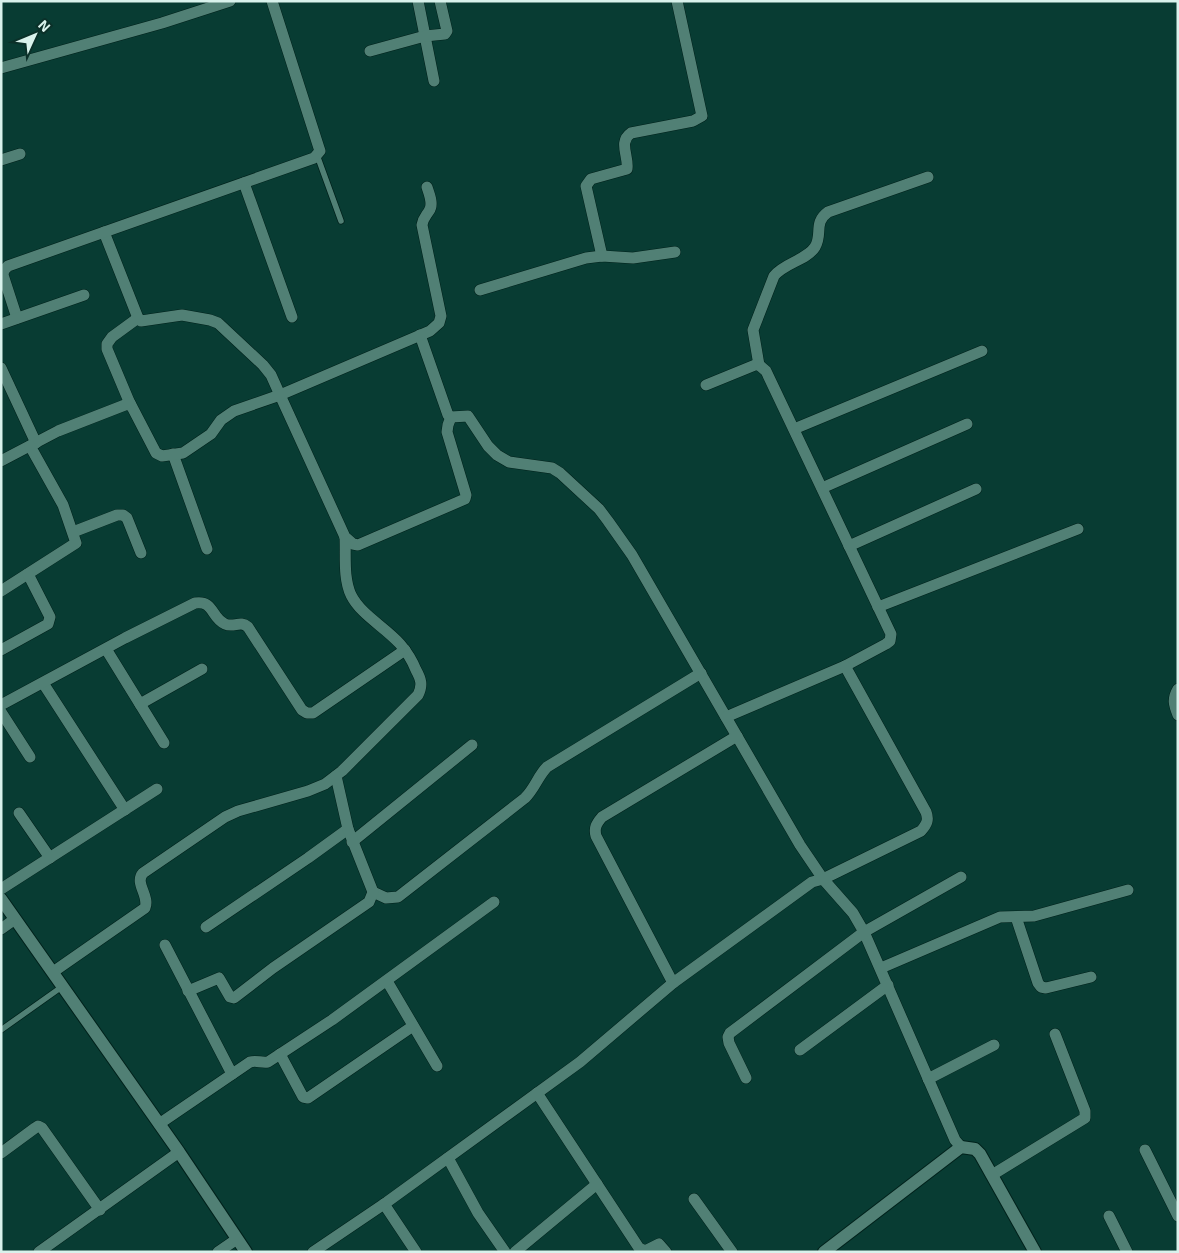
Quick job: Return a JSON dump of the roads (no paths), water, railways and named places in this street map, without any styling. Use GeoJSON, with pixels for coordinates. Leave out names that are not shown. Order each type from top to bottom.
{"type":"FeatureCollection","features":[{"type":"Feature","properties":{"kind":"street"},"geometry":{"type":"LineString","coordinates":[[1,68],[162,23],[230,1]]}},
{"type":"Feature","properties":{"kind":"street"},"geometry":{"type":"LineString","coordinates":[[17,318],[2,275],[8,266],[314,158],[317,155],[319,148],[272,1]]}},
{"type":"Feature","properties":{"kind":"street"},"geometry":{"type":"LineString","coordinates":[[418,1],[434,82]]}},
{"type":"Feature","properties":{"kind":"street"},"geometry":{"type":"LineString","coordinates":[[370,52],[425,36],[446,33],[440,1]]}},
{"type":"Feature","properties":{"kind":"street"},"geometry":{"type":"LineString","coordinates":[[602,256],[586,186],[588,182],[591,179],[627,169],[624,144],[626,137],[631,133],[693,121],[702,116],[677,1]]}},
{"type":"Feature","properties":{"kind":"street"},"geometry":{"type":"LineString","coordinates":[[1,160],[20,154]]}},
{"type":"Feature","properties":{"kind":"street"},"geometry":{"type":"LineString","coordinates":[[726,717],[845,666],[890,641],[891,634],[794,429],[766,371],[759,365],[753,330],[774,276],[779,270],[810,253],[817,241],[820,221],[828,212],[928,177]]}},
{"type":"Feature","properties":{"kind":"street"},"geometry":{"type":"LineString","coordinates":[[244,183],[292,318]]}},
{"type":"Feature","properties":{"kind":"street"},"geometry":{"type":"LineString","coordinates":[[138,318],[112,337],[107,344],[107,349],[131,406],[156,453],[162,456],[183,453],[211,434],[220,420],[234,410],[280,395],[420,336],[436,327],[441,316],[422,225],[423,218],[432,205],[427,186]]}},
{"type":"Feature","properties":{"kind":"street"},"geometry":{"type":"LineString","coordinates":[[53,972],[145,908],[146,901],[140,881],[140,876],[143,873],[225,816],[325,784],[336,776],[418,695],[422,688],[421,679],[410,656],[363,611],[352,596],[347,584],[345,537],[270,376],[263,366],[218,323],[182,315],[144,322],[138,318],[104,232]]}},
{"type":"Feature","properties":{"kind":"street"},"geometry":{"type":"LineString","coordinates":[[480,290],[586,258],[602,256],[633,258],[675,252]]}},
{"type":"Feature","properties":{"kind":"street"},"geometry":{"type":"LineString","coordinates":[[1,324],[84,295]]}},
{"type":"Feature","properties":{"kind":"street"},"geometry":{"type":"LineString","coordinates":[[420,336],[446,412],[451,417],[468,416],[488,446],[497,455],[509,462],[552,468],[560,473],[599,509],[632,555],[800,845],[823,879],[853,913],[864,932],[955,1140],[961,1147],[974,1149],[980,1154],[1035,1252]]}},
{"type":"Feature","properties":{"kind":"street"},"geometry":{"type":"LineString","coordinates":[[794,429],[982,351]]}},
{"type":"Feature","properties":{"kind":"street"},"geometry":{"type":"LineString","coordinates":[[706,385],[759,365]]}},
{"type":"Feature","properties":{"kind":"street"},"geometry":{"type":"LineString","coordinates":[[1,368],[33,444],[63,505],[76,543],[1,591]]}},
{"type":"Feature","properties":{"kind":"street"},"geometry":{"type":"LineString","coordinates":[[1,461],[67,428],[130,403],[131,406]]}},
{"type":"Feature","properties":{"kind":"street"},"geometry":{"type":"LineString","coordinates":[[345,537],[353,544],[358,545],[464,499],[466,495],[447,432],[451,417]]}},
{"type":"Feature","properties":{"kind":"street"},"geometry":{"type":"LineString","coordinates":[[822,488],[967,424]]}},
{"type":"Feature","properties":{"kind":"street"},"geometry":{"type":"LineString","coordinates":[[173,454],[207,549]]}},
{"type":"Feature","properties":{"kind":"street"},"geometry":{"type":"LineString","coordinates":[[849,546],[976,489]]}},
{"type":"Feature","properties":{"kind":"street"},"geometry":{"type":"LineString","coordinates":[[72,532],[123,514],[127,518],[141,553]]}},
{"type":"Feature","properties":{"kind":"street"},"geometry":{"type":"LineString","coordinates":[[878,607],[1078,529]]}},
{"type":"Feature","properties":{"kind":"street"},"geometry":{"type":"LineString","coordinates":[[1,650],[48,624],[50,621],[50,617],[28,574]]}},
{"type":"Feature","properties":{"kind":"street"},"geometry":{"type":"LineString","coordinates":[[1,705],[106,648],[195,603],[201,602],[206,604],[226,625],[231,626],[239,623],[245,624],[248,627],[302,710],[307,713],[312,713],[405,650]]}},
{"type":"Feature","properties":{"kind":"street"},"geometry":{"type":"LineString","coordinates":[[106,648],[164,743]]}},
{"type":"Feature","properties":{"kind":"street"},"geometry":{"type":"LineString","coordinates":[[313,1252],[384,1204],[580,1062],[673,983],[812,882],[823,879],[921,831],[927,824],[928,817],[845,666]]}},
{"type":"Feature","properties":{"kind":"street"},"geometry":{"type":"LineString","coordinates":[[140,704],[202,669]]}},
{"type":"Feature","properties":{"kind":"street"},"geometry":{"type":"LineString","coordinates":[[336,776],[352,842],[373,892],[386,898],[398,897],[526,798],[547,767],[700,673]]}},
{"type":"Feature","properties":{"kind":"street"},"geometry":{"type":"LineString","coordinates":[[43,683],[124,810]]}},
{"type":"Feature","properties":{"kind":"street"},"geometry":{"type":"LineString","coordinates":[[1178,689],[1174,697],[1174,704],[1178,715]]}},
{"type":"Feature","properties":{"kind":"street"},"geometry":{"type":"LineString","coordinates":[[1,712],[30,756]]}},
{"type":"Feature","properties":{"kind":"street"},"geometry":{"type":"LineString","coordinates":[[673,983],[596,836],[595,830],[597,823],[602,817],[737,736]]}},
{"type":"Feature","properties":{"kind":"street"},"geometry":{"type":"LineString","coordinates":[[352,842],[472,745]]}},
{"type":"Feature","properties":{"kind":"street"},"geometry":{"type":"LineString","coordinates":[[1,889],[157,789]]}},
{"type":"Feature","properties":{"kind":"street"},"geometry":{"type":"LineString","coordinates":[[19,813],[50,858]]}},
{"type":"Feature","properties":{"kind":"street"},"geometry":{"type":"LineString","coordinates":[[206,926],[348,829]]}},
{"type":"Feature","properties":{"kind":"street"},"geometry":{"type":"LineString","coordinates":[[746,1078],[729,1043],[728,1037],[730,1033],[864,932],[961,877]]}},
{"type":"Feature","properties":{"kind":"street"},"geometry":{"type":"LineString","coordinates":[[880,968],[1000,917],[1034,916],[1128,890]]}},
{"type":"Feature","properties":{"kind":"street"},"geometry":{"type":"LineString","coordinates":[[188,990],[219,978],[230,998],[234,998],[273,968],[358,911],[369,902],[373,892]]}},
{"type":"Feature","properties":{"kind":"street"},"geometry":{"type":"LineString","coordinates":[[1,899],[179,1152],[246,1252]]}},
{"type":"Feature","properties":{"kind":"street"},"geometry":{"type":"LineString","coordinates":[[159,1124],[250,1062],[254,1060],[263,1063],[268,1062],[332,1020],[494,902]]}},
{"type":"Feature","properties":{"kind":"street"},"geometry":{"type":"LineString","coordinates":[[1016,917],[1041,987],[1046,988],[1091,977]]}},
{"type":"Feature","properties":{"kind":"street"},"geometry":{"type":"LineString","coordinates":[[1,929],[15,919]]}},
{"type":"Feature","properties":{"kind":"street"},"geometry":{"type":"LineString","coordinates":[[165,945],[232,1074]]}},
{"type":"Feature","properties":{"kind":"street"},"geometry":{"type":"LineString","coordinates":[[387,981],[437,1066]]}},
{"type":"Feature","properties":{"kind":"street"},"geometry":{"type":"LineString","coordinates":[[800,1050],[888,985]]}},
{"type":"Feature","properties":{"kind":"street"},"geometry":{"type":"LineString","coordinates":[[280,1054],[303,1097],[308,1098],[413,1026]]}},
{"type":"Feature","properties":{"kind":"street"},"geometry":{"type":"LineString","coordinates":[[992,1175],[1085,1118],[1085,1111],[1055,1034]]}},
{"type":"Feature","properties":{"kind":"street"},"geometry":{"type":"LineString","coordinates":[[928,1079],[994,1045]]}},
{"type":"Feature","properties":{"kind":"street"},"geometry":{"type":"LineString","coordinates":[[537,1093],[639,1248],[648,1250],[659,1244],[666,1252]]}},
{"type":"Feature","properties":{"kind":"street"},"geometry":{"type":"LineString","coordinates":[[1,1153],[38,1126],[42,1128],[100,1210]]}},
{"type":"Feature","properties":{"kind":"street"},"geometry":{"type":"LineString","coordinates":[[824,1252],[961,1147]]}},
{"type":"Feature","properties":{"kind":"street"},"geometry":{"type":"LineString","coordinates":[[1145,1150],[1178,1216]]}},
{"type":"Feature","properties":{"kind":"street"},"geometry":{"type":"LineString","coordinates":[[39,1252],[55,1248],[100,1210],[179,1152]]}},
{"type":"Feature","properties":{"kind":"street"},"geometry":{"type":"LineString","coordinates":[[448,1158],[478,1213],[505,1252]]}},
{"type":"Feature","properties":{"kind":"street"},"geometry":{"type":"LineString","coordinates":[[515,1252],[597,1184]]}},
{"type":"Feature","properties":{"kind":"street"},"geometry":{"type":"LineString","coordinates":[[694,1199],[732,1252]]}},
{"type":"Feature","properties":{"kind":"street"},"geometry":{"type":"LineString","coordinates":[[384,1204],[416,1252]]}},
{"type":"Feature","properties":{"kind":"street"},"geometry":{"type":"LineString","coordinates":[[1109,1216],[1127,1252]]}},
{"type":"Feature","properties":{"kind":"street"},"geometry":{"type":"LineString","coordinates":[[218,1252],[237,1239]]}},
{"type":"Feature","properties":{"kind":"lane"},"geometry":{"type":"LineString","coordinates":[[317,155],[341,221]]}},
{"type":"Feature","properties":{"kind":"lane"},"geometry":{"type":"LineString","coordinates":[[1,1030],[63,986]]}}]}
